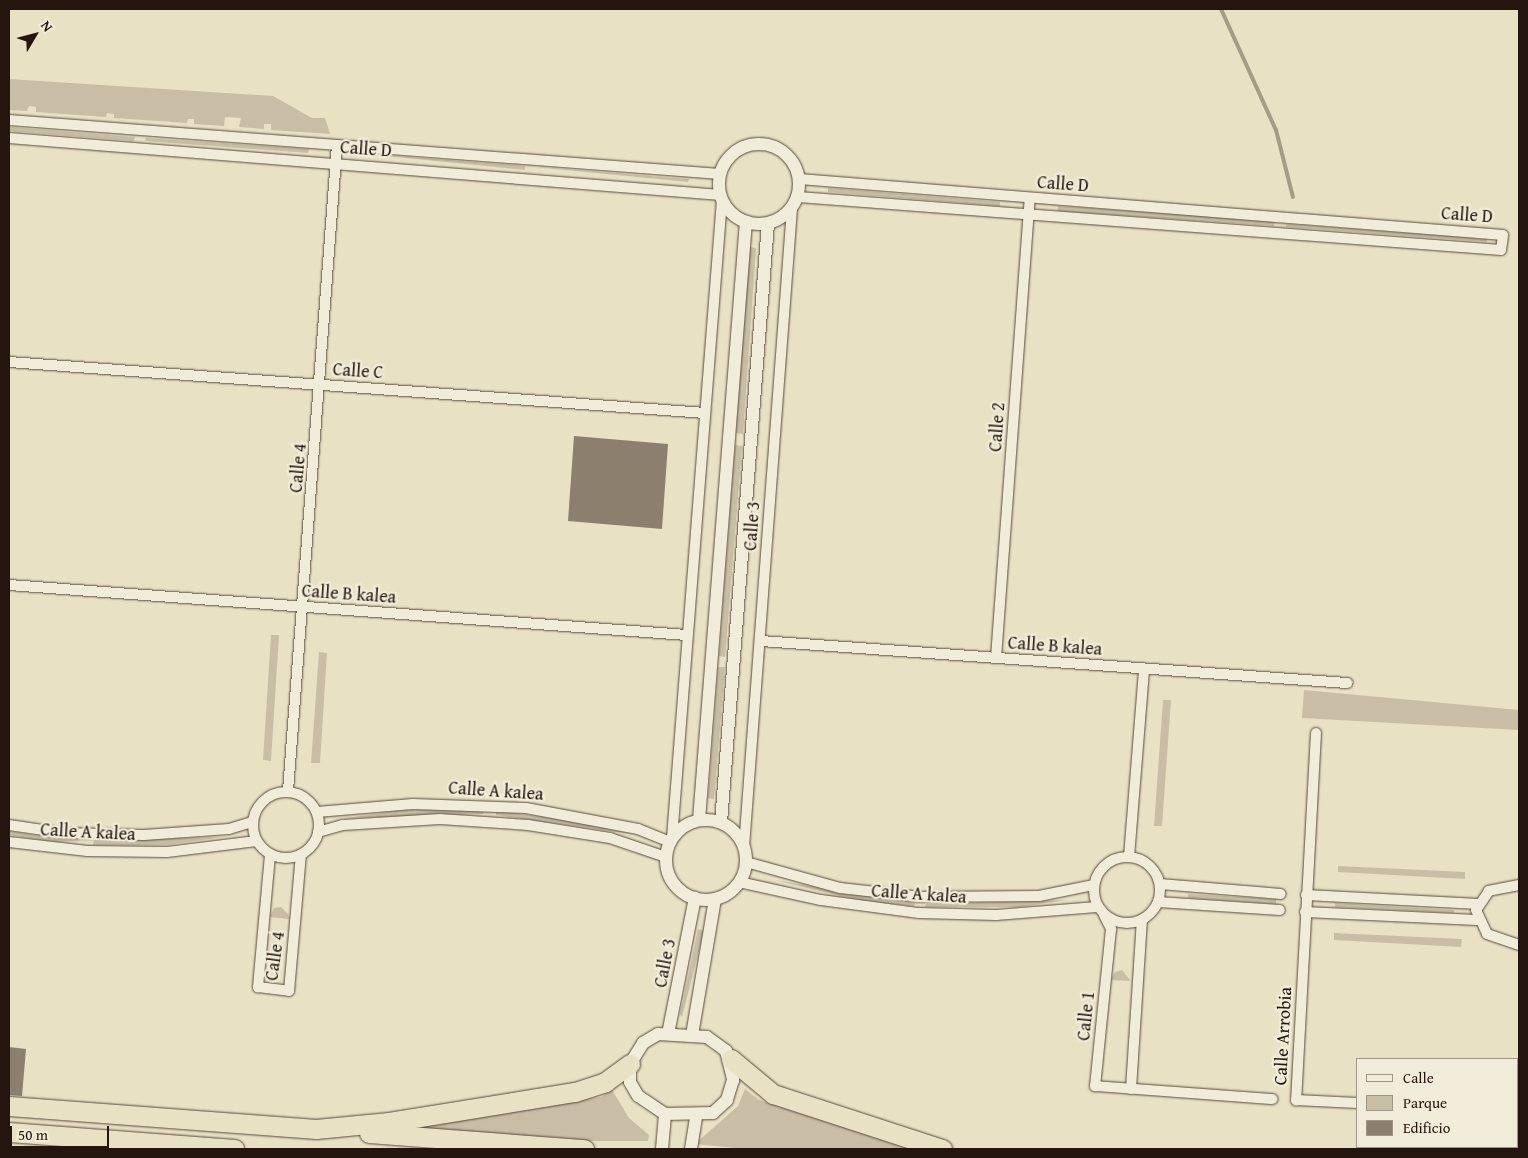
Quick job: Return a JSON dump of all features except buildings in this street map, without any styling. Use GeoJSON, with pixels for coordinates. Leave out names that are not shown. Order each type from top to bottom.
{"type":"FeatureCollection","features":[{"type":"Feature","properties":{"kind":"highway"},"geometry":{"type":"LineString","coordinates":[[731,1059],[773,1094],[942,1149]]}},
{"type":"Feature","properties":{"kind":"highway"},"geometry":{"type":"LineString","coordinates":[[316,1129],[389,1122],[576,1092],[605,1082],[630,1064]]}},
{"type":"Feature","properties":{"kind":"highway"},"geometry":{"type":"LineString","coordinates":[[9,1106],[584,1149]]}},
{"type":"Feature","properties":{"kind":"highway"},"geometry":{"type":"LineString","coordinates":[[9,1132],[234,1149]]}},
{"type":"Feature","properties":{"kind":"street","name":"Calle D"},"geometry":{"type":"LineString","coordinates":[[9,120],[720,174]]}},
{"type":"Feature","properties":{"kind":"street","name":"Calle D"},"geometry":{"type":"LineString","coordinates":[[9,138],[336,163],[722,197]]}},
{"type":"Feature","properties":{"kind":"street"},"geometry":{"type":"LineString","coordinates":[[671,840],[699,820],[721,822],[744,847],[746,862],[739,882],[715,898],[695,898],[676,886],[666,857],[671,840],[705,413],[722,197],[720,174],[737,150],[758,144],[781,150],[799,179],[795,202],[768,223],[746,222],[722,197]]}},
{"type":"Feature","properties":{"kind":"street","name":"Calle 4"},"geometry":{"type":"LineString","coordinates":[[288,792],[321,384],[337,146]]}},
{"type":"Feature","properties":{"kind":"street","name":"Calle D"},"geometry":{"type":"LineString","coordinates":[[795,202],[1029,214],[1501,250],[1503,235],[799,179]]}},
{"type":"Feature","properties":{"kind":"street","name":"Calle 2"},"geometry":{"type":"LineString","coordinates":[[996,658],[1030,198]]}},
{"type":"Feature","properties":{"kind":"street","name":"Calle 3"},"geometry":{"type":"LineString","coordinates":[[744,847],[795,202]]}},
{"type":"Feature","properties":{"kind":"street","name":"Calle 3"},"geometry":{"type":"LineString","coordinates":[[699,820],[746,222]]}},
{"type":"Feature","properties":{"kind":"street","name":"Calle 3"},"geometry":{"type":"LineString","coordinates":[[721,822],[768,223]]}},
{"type":"Feature","properties":{"kind":"street","name":"Calle C"},"geometry":{"type":"LineString","coordinates":[[9,362],[705,413]]}},
{"type":"Feature","properties":{"kind":"street","name":"Calle B kalea"},"geometry":{"type":"LineString","coordinates":[[9,585],[687,636]]}},
{"type":"Feature","properties":{"kind":"street","name":"Calle B kalea"},"geometry":{"type":"LineString","coordinates":[[761,641],[1347,683]]}},
{"type":"Feature","properties":{"kind":"street"},"geometry":{"type":"LineString","coordinates":[[1129,857],[1144,669]]}},
{"type":"Feature","properties":{"kind":"street","name":"Calle Arrobia"},"geometry":{"type":"LineString","coordinates":[[1316,733],[1296,1100],[1356,1103]]}},
{"type":"Feature","properties":{"kind":"street"},"geometry":{"type":"LineString","coordinates":[[288,792],[305,798],[316,812],[318,832],[301,855],[270,855],[256,841],[252,822],[268,796],[288,792]]}},
{"type":"Feature","properties":{"kind":"street","name":"Calle A kalea"},"geometry":{"type":"LineString","coordinates":[[316,812],[413,804],[526,808],[628,827],[671,840]]}},
{"type":"Feature","properties":{"kind":"street","name":"Calle A kalea"},"geometry":{"type":"LineString","coordinates":[[318,832],[343,825],[440,819],[528,825],[610,838],[666,857]]}},
{"type":"Feature","properties":{"kind":"street","name":"Calle A kalea"},"geometry":{"type":"LineString","coordinates":[[9,825],[64,833],[144,835],[228,829],[252,822]]}},
{"type":"Feature","properties":{"kind":"street","name":"Calle A kalea"},"geometry":{"type":"LineString","coordinates":[[9,842],[87,851],[168,852],[256,841]]}},
{"type":"Feature","properties":{"kind":"street","name":"Calle 4"},"geometry":{"type":"LineString","coordinates":[[270,855],[258,987],[290,991],[301,855]]}},
{"type":"Feature","properties":{"kind":"street"},"geometry":{"type":"LineString","coordinates":[[1129,857],[1149,865],[1160,884],[1158,902],[1142,920],[1122,924],[1101,911],[1093,885],[1102,867],[1129,857]]}},
{"type":"Feature","properties":{"kind":"street","name":"Calle A kalea"},"geometry":{"type":"LineString","coordinates":[[746,862],[840,888],[920,898],[1039,896],[1093,885]]}},
{"type":"Feature","properties":{"kind":"street","name":"Calle A kalea"},"geometry":{"type":"LineString","coordinates":[[739,882],[821,900],[919,913],[996,915],[1101,911]]}},
{"type":"Feature","properties":{"kind":"street"},"geometry":{"type":"LineString","coordinates":[[1160,884],[1281,894]]}},
{"type":"Feature","properties":{"kind":"street"},"geometry":{"type":"LineString","coordinates":[[1519,885],[1498,887],[1479,904],[1477,920],[1487,934],[1519,945]]}},
{"type":"Feature","properties":{"kind":"street"},"geometry":{"type":"LineString","coordinates":[[1306,895],[1479,904]]}},
{"type":"Feature","properties":{"kind":"street","name":"Calle 3"},"geometry":{"type":"LineString","coordinates":[[668,1034],[695,898]]}},
{"type":"Feature","properties":{"kind":"street"},"geometry":{"type":"LineString","coordinates":[[692,1035],[715,898]]}},
{"type":"Feature","properties":{"kind":"street"},"geometry":{"type":"LineString","coordinates":[[1158,902],[1280,910]]}},
{"type":"Feature","properties":{"kind":"street","name":"Calle 1"},"geometry":{"type":"LineString","coordinates":[[1101,911],[1111,929],[1095,1086],[1273,1098]]}},
{"type":"Feature","properties":{"kind":"street"},"geometry":{"type":"LineString","coordinates":[[1306,912],[1477,920]]}},
{"type":"Feature","properties":{"kind":"street"},"geometry":{"type":"LineString","coordinates":[[1130,1089],[1142,920]]}},
{"type":"Feature","properties":{"kind":"street"},"geometry":{"type":"LineString","coordinates":[[658,1034],[692,1035],[718,1043],[731,1059],[733,1080],[726,1100],[713,1113],[696,1117],[665,1114],[638,1096],[630,1082],[630,1064],[644,1043],[658,1034]]}},
{"type":"Feature","properties":{"kind":"street"},"geometry":{"type":"LineString","coordinates":[[662,1149],[665,1114]]}},
{"type":"Feature","properties":{"kind":"street"},"geometry":{"type":"LineString","coordinates":[[691,1149],[696,1117]]}},
{"type":"Feature","properties":{"kind":"green space"},"geometry":{"type":"Polygon","coordinates":[[[9,79],[273,96],[312,118],[325,118],[330,134],[271,130],[271,124],[264,124],[264,129],[239,127],[241,118],[225,117],[224,126],[194,124],[194,119],[188,119],[187,123],[114,118],[114,114],[107,113],[106,117],[36,112],[36,107],[29,106],[27,111],[9,110],[9,79]]]}},
{"type":"Feature","properties":{"kind":"green space"},"geometry":{"type":"Polygon","coordinates":[[[9,127],[135,137],[134,141],[9,131],[9,127]]]}},
{"type":"Feature","properties":{"kind":"green space"},"geometry":{"type":"Polygon","coordinates":[[[146,138],[309,149],[308,153],[145,141],[146,138]]]}},
{"type":"Feature","properties":{"kind":"green space"},"geometry":{"type":"Polygon","coordinates":[[[367,154],[525,166],[525,170],[367,154]]]}},
{"type":"Feature","properties":{"kind":"green space"},"geometry":{"type":"Polygon","coordinates":[[[536,167],[689,179],[688,182],[536,167]]]}},
{"type":"Feature","properties":{"kind":"green space"},"geometry":{"type":"Polygon","coordinates":[[[828,188],[1000,202],[1000,206],[828,192],[828,188]]]}},
{"type":"Feature","properties":{"kind":"green space"},"geometry":{"type":"Polygon","coordinates":[[[1058,206],[1275,221],[1274,226],[1058,211],[1058,206]]]}},
{"type":"Feature","properties":{"kind":"green space"},"geometry":{"type":"Polygon","coordinates":[[[1286,224],[1487,239],[1487,242],[1286,227],[1286,224]]]}},
{"type":"Feature","properties":{"kind":"green space"},"geometry":{"type":"Polygon","coordinates":[[[749,247],[756,248],[743,434],[736,433],[749,247]]]}},
{"type":"Feature","properties":{"kind":"green space"},"geometry":{"type":"Polygon","coordinates":[[[735,445],[742,446],[725,657],[719,656],[735,445]]]}},
{"type":"Feature","properties":{"kind":"green space"},"geometry":{"type":"Polygon","coordinates":[[[271,635],[279,635],[271,761],[263,760],[271,635]]]}},
{"type":"Feature","properties":{"kind":"green space"},"geometry":{"type":"Polygon","coordinates":[[[319,652],[327,653],[320,763],[311,763],[319,652]]]}},
{"type":"Feature","properties":{"kind":"green space"},"geometry":{"type":"Polygon","coordinates":[[[718,667],[725,667],[714,799],[708,798],[718,667]]]}},
{"type":"Feature","properties":{"kind":"green space"},"geometry":{"type":"Polygon","coordinates":[[[1304,690],[1519,710],[1519,730],[1302,718],[1304,690]]]}},
{"type":"Feature","properties":{"kind":"green space"},"geometry":{"type":"Polygon","coordinates":[[[1163,700],[1171,700],[1162,826],[1154,826],[1163,700]]]}},
{"type":"Feature","properties":{"kind":"green space"},"geometry":{"type":"Polygon","coordinates":[[[403,810],[484,810],[483,814],[346,818],[403,810]]]}},
{"type":"Feature","properties":{"kind":"green space"},"geometry":{"type":"Polygon","coordinates":[[[496,811],[555,818],[632,834],[496,815],[496,811]]]}},
{"type":"Feature","properties":{"kind":"green space"},"geometry":{"type":"Polygon","coordinates":[[[9,831],[83,841],[54,842],[9,835],[9,831]]]}},
{"type":"Feature","properties":{"kind":"green space"},"geometry":{"type":"Polygon","coordinates":[[[224,837],[166,845],[93,845],[94,840],[224,837]]]}},
{"type":"Feature","properties":{"kind":"green space"},"geometry":{"type":"Polygon","coordinates":[[[1338,866],[1465,872],[1465,879],[1338,872],[1338,866]]]}},
{"type":"Feature","properties":{"kind":"green space"},"geometry":{"type":"Polygon","coordinates":[[[774,880],[915,903],[914,906],[861,901],[774,880]]]}},
{"type":"Feature","properties":{"kind":"green space"},"geometry":{"type":"Polygon","coordinates":[[[1188,894],[1276,899],[1276,904],[1188,898],[1188,894]]]}},
{"type":"Feature","properties":{"kind":"green space"},"geometry":{"type":"Polygon","coordinates":[[[1067,900],[1020,907],[925,907],[926,904],[1067,900]]]}},
{"type":"Feature","properties":{"kind":"green space"},"geometry":{"type":"Polygon","coordinates":[[[1335,903],[1454,910],[1454,913],[1335,907],[1335,903]]]}},
{"type":"Feature","properties":{"kind":"green space"},"geometry":{"type":"Polygon","coordinates":[[[281,907],[288,914],[289,919],[270,917],[274,908],[281,907]]]}},
{"type":"Feature","properties":{"kind":"green space"},"geometry":{"type":"Polygon","coordinates":[[[698,929],[704,931],[682,1017],[680,1014],[698,929]]]}},
{"type":"Feature","properties":{"kind":"green space"},"geometry":{"type":"Polygon","coordinates":[[[1334,933],[1462,939],[1461,947],[1334,940],[1334,933]]]}},
{"type":"Feature","properties":{"kind":"green space"},"geometry":{"type":"Polygon","coordinates":[[[1122,970],[1131,981],[1111,980],[1115,972],[1122,970]]]}},
{"type":"Feature","properties":{"kind":"green space"},"geometry":{"type":"Polygon","coordinates":[[[745,1089],[759,1100],[911,1149],[746,1149],[695,1144],[738,1106],[745,1089]]]}},
{"type":"Feature","properties":{"kind":"green space"},"geometry":{"type":"Polygon","coordinates":[[[612,1090],[629,1118],[649,1135],[648,1141],[546,1141],[388,1129],[601,1097],[612,1090]]]}},
{"type":"Feature","properties":{"kind":"waterway"},"geometry":{"type":"LineString","coordinates":[[1221,9],[1276,130],[1293,197]]}}]}
